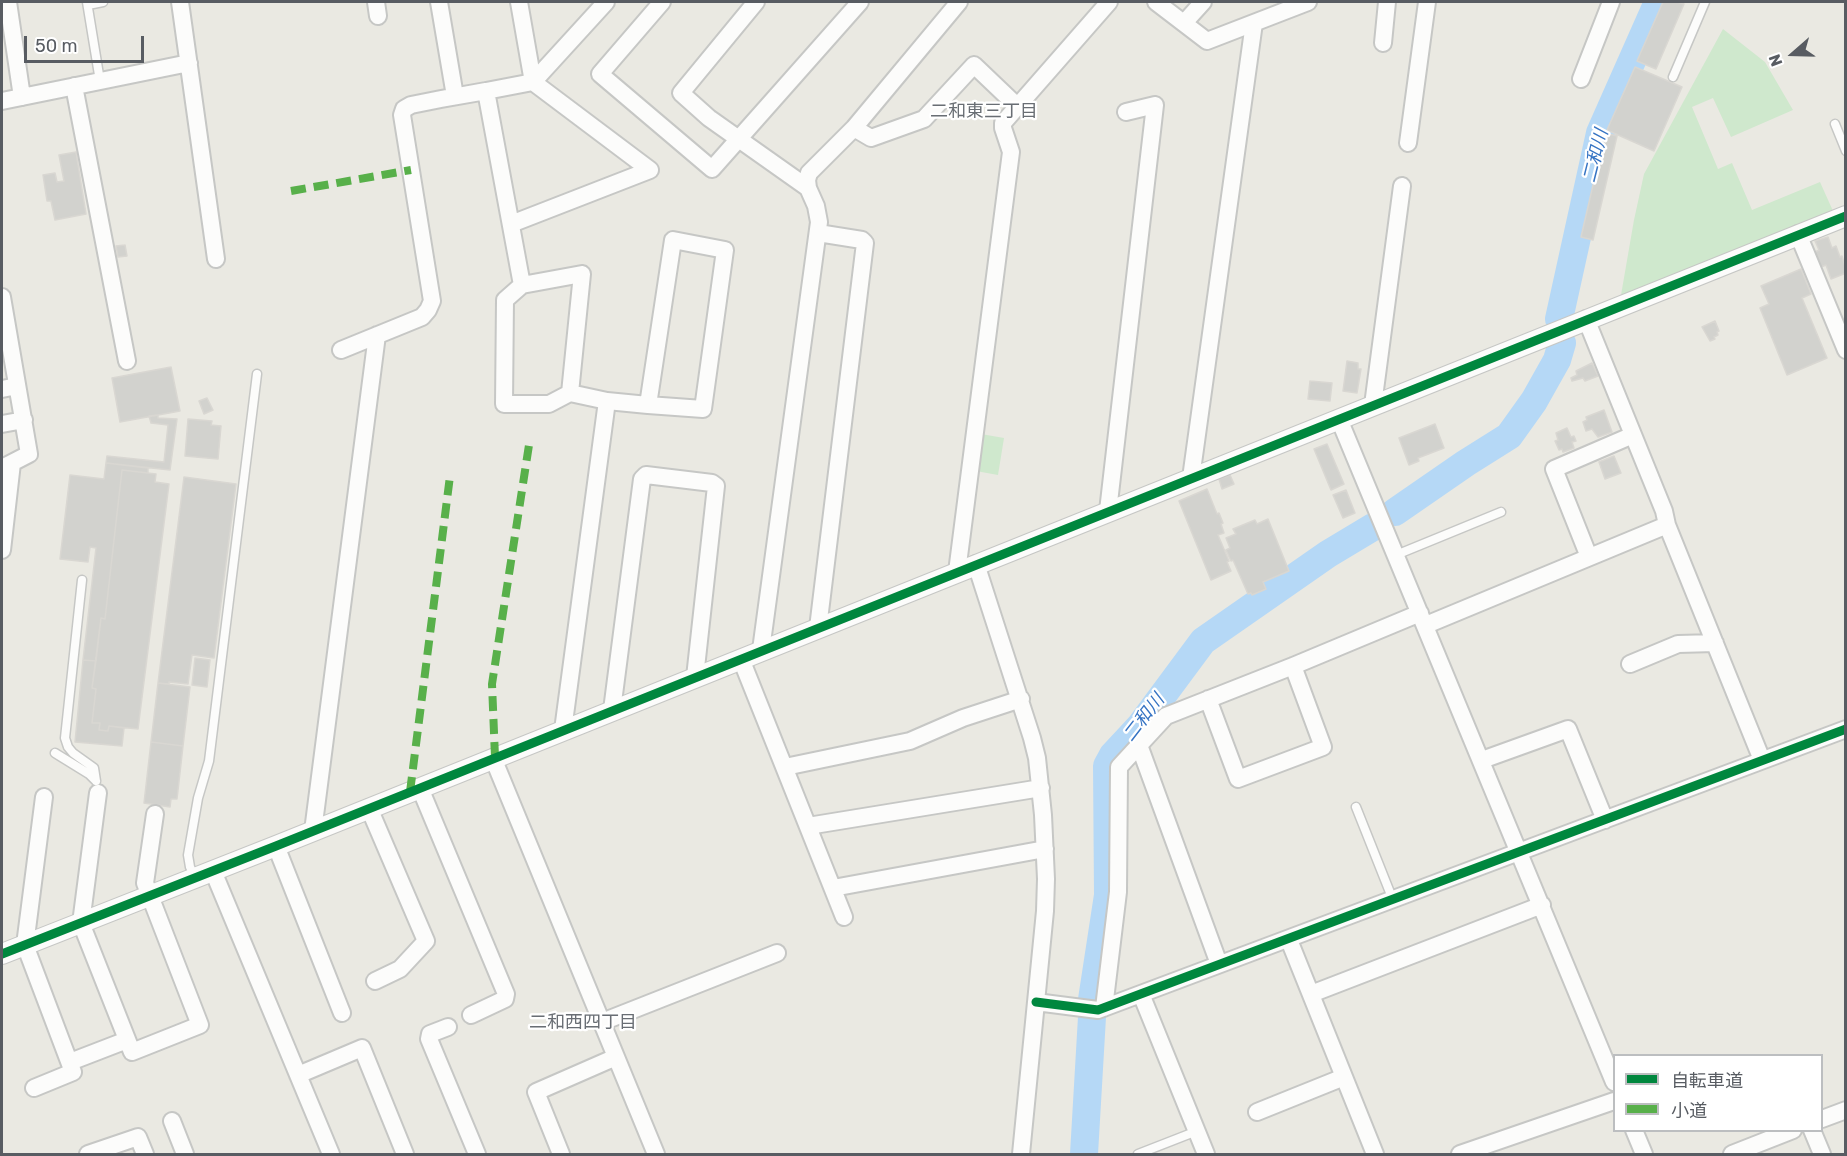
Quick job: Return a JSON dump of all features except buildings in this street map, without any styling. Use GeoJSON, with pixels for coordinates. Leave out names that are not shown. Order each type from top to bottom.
{"type":"FeatureCollection","features":[{"type":"Feature","properties":{"kind":"street"},"geometry":{"type":"LineString","coordinates":[[8,2],[22,97]]}},
{"type":"Feature","properties":{"kind":"street"},"geometry":{"type":"LineString","coordinates":[[180,2],[216,259]]}},
{"type":"Feature","properties":{"kind":"street"},"geometry":{"type":"LineString","coordinates":[[439,2],[455,96]]}},
{"type":"Feature","properties":{"kind":"street"},"geometry":{"type":"LineString","coordinates":[[511,224],[650,170],[533,82],[519,2]]}},
{"type":"Feature","properties":{"kind":"street"},"geometry":{"type":"LineString","coordinates":[[341,350],[422,317],[432,301],[402,115],[404,109],[411,105],[533,82],[606,2]]}},
{"type":"Feature","properties":{"kind":"street"},"geometry":{"type":"LineString","coordinates":[[662,2],[600,74],[712,169],[860,2]]}},
{"type":"Feature","properties":{"kind":"street"},"geometry":{"type":"LineString","coordinates":[[756,2],[681,93],[709,118],[808,188]]}},
{"type":"Feature","properties":{"kind":"street"},"geometry":{"type":"LineString","coordinates":[[762,650],[818,233],[819,222],[816,207],[808,188],[809,173],[854,128],[959,2]]}},
{"type":"Feature","properties":{"kind":"street"},"geometry":{"type":"LineString","coordinates":[[957,572],[1011,152],[1003,123],[1109,2]]}},
{"type":"Feature","properties":{"kind":"street"},"geometry":{"type":"LineString","coordinates":[[1156,2],[1207,41],[1308,2]]}},
{"type":"Feature","properties":{"kind":"street"},"geometry":{"type":"LineString","coordinates":[[1184,23],[1203,2]]}},
{"type":"Feature","properties":{"kind":"street"},"geometry":{"type":"LineString","coordinates":[[1383,44],[1387,2]]}},
{"type":"Feature","properties":{"kind":"street"},"geometry":{"type":"LineString","coordinates":[[1408,143],[1427,2]]}},
{"type":"Feature","properties":{"kind":"street"},"geometry":{"type":"LineString","coordinates":[[1581,79],[1611,2]]}},
{"type":"Feature","properties":{"kind":"street"},"geometry":{"type":"LineString","coordinates":[[1191,478],[1254,23]]}},
{"type":"Feature","properties":{"kind":"street"},"geometry":{"type":"LineString","coordinates":[[2,101],[189,63]]}},
{"type":"Feature","properties":{"kind":"street"},"geometry":{"type":"LineString","coordinates":[[854,128],[871,138],[924,119],[974,65],[1017,106]]}},
{"type":"Feature","properties":{"kind":"street"},"geometry":{"type":"LineString","coordinates":[[74,86],[127,361]]}},
{"type":"Feature","properties":{"kind":"street"},"geometry":{"type":"LineString","coordinates":[[486,91],[522,285]]}},
{"type":"Feature","properties":{"kind":"street"},"geometry":{"type":"LineString","coordinates":[[1108,511],[1155,105],[1126,112]]}},
{"type":"Feature","properties":{"kind":"street"},"geometry":{"type":"LineString","coordinates":[[1374,405],[1402,186]]}},
{"type":"Feature","properties":{"kind":"street"},"geometry":{"type":"LineString","coordinates":[[2,954],[1845,216]]}},
{"type":"Feature","properties":{"kind":"street"},"geometry":{"type":"LineString","coordinates":[[818,233],[862,240],[865,243],[818,628]]}},
{"type":"Feature","properties":{"kind":"street"},"geometry":{"type":"LineString","coordinates":[[1798,234],[1845,350]]}},
{"type":"Feature","properties":{"kind":"street"},"geometry":{"type":"LineString","coordinates":[[570,393],[582,274],[522,285],[506,300],[504,404],[549,404],[570,393],[607,401],[648,405],[703,409],[725,250],[673,240],[648,405]]}},
{"type":"Feature","properties":{"kind":"street"},"geometry":{"type":"LineString","coordinates":[[2,297],[9,388],[24,420],[29,454],[7,465],[2,550]]}},
{"type":"Feature","properties":{"kind":"street"},"geometry":{"type":"LineString","coordinates":[[1586,319],[1664,511],[1666,525],[1762,760]]}},
{"type":"Feature","properties":{"kind":"street"},"geometry":{"type":"LineString","coordinates":[[313,831],[377,335]]}},
{"type":"Feature","properties":{"kind":"street"},"geometry":{"type":"LineString","coordinates":[[563,730],[607,401]]}},
{"type":"Feature","properties":{"kind":"street"},"geometry":{"type":"LineString","coordinates":[[1339,419],[1613,1080]]}},
{"type":"Feature","properties":{"kind":"street"},"geometry":{"type":"LineString","coordinates":[[2,424],[24,420]]}},
{"type":"Feature","properties":{"kind":"street"},"geometry":{"type":"LineString","coordinates":[[1589,557],[1554,469],[1633,435]]}},
{"type":"Feature","properties":{"kind":"street"},"geometry":{"type":"LineString","coordinates":[[612,710],[642,479],[646,475],[712,483],[716,486],[695,677]]}},
{"type":"Feature","properties":{"kind":"street"},"geometry":{"type":"LineString","coordinates":[[1095,1009],[1118,892],[1119,767],[1166,716],[1293,666],[1589,557],[1666,525]]}},
{"type":"Feature","properties":{"kind":"street"},"geometry":{"type":"LineString","coordinates":[[976,564],[1021,699],[1037,758],[1041,789],[1045,849],[1045,911],[1019,1154]]}},
{"type":"Feature","properties":{"kind":"street"},"geometry":{"type":"LineString","coordinates":[[1630,664],[1678,644],[1715,643]]}},
{"type":"Feature","properties":{"kind":"street"},"geometry":{"type":"LineString","coordinates":[[741,659],[844,917]]}},
{"type":"Feature","properties":{"kind":"street"},"geometry":{"type":"LineString","coordinates":[[1208,699],[1238,778],[1323,747],[1293,666]]}},
{"type":"Feature","properties":{"kind":"street"},"geometry":{"type":"LineString","coordinates":[[785,767],[910,741],[963,718],[1021,699]]}},
{"type":"Feature","properties":{"kind":"street"},"geometry":{"type":"LineString","coordinates":[[1482,760],[1568,729],[1605,820]]}},
{"type":"Feature","properties":{"kind":"street"},"geometry":{"type":"LineString","coordinates":[[1036,1002],[1095,1009],[1142,994],[1845,729]]}},
{"type":"Feature","properties":{"kind":"street"},"geometry":{"type":"LineString","coordinates":[[1139,745],[1219,964]]}},
{"type":"Feature","properties":{"kind":"street"},"geometry":{"type":"LineString","coordinates":[[493,758],[656,1155]]}},
{"type":"Feature","properties":{"kind":"street"},"geometry":{"type":"LineString","coordinates":[[97,787],[81,923],[132,1052],[200,1025],[145,883],[155,814]]}},
{"type":"Feature","properties":{"kind":"street"},"geometry":{"type":"LineString","coordinates":[[420,788],[506,994],[505,999],[471,1015]]}},
{"type":"Feature","properties":{"kind":"street"},"geometry":{"type":"LineString","coordinates":[[808,826],[1041,789]]}},
{"type":"Feature","properties":{"kind":"street"},"geometry":{"type":"LineString","coordinates":[[34,1088],[73,1072],[25,945],[44,796]]}},
{"type":"Feature","properties":{"kind":"street"},"geometry":{"type":"LineString","coordinates":[[369,808],[426,941],[400,969],[375,981]]}},
{"type":"Feature","properties":{"kind":"street"},"geometry":{"type":"LineString","coordinates":[[276,846],[342,1013]]}},
{"type":"Feature","properties":{"kind":"street"},"geometry":{"type":"LineString","coordinates":[[833,888],[1045,849]]}},
{"type":"Feature","properties":{"kind":"street"},"geometry":{"type":"LineString","coordinates":[[204,874],[298,1075],[331,1155]]}},
{"type":"Feature","properties":{"kind":"street"},"geometry":{"type":"LineString","coordinates":[[1311,994],[1542,905]]}},
{"type":"Feature","properties":{"kind":"street"},"geometry":{"type":"LineString","coordinates":[[1288,940],[1375,1155]]}},
{"type":"Feature","properties":{"kind":"street"},"geometry":{"type":"LineString","coordinates":[[602,1022],[777,953]]}},
{"type":"Feature","properties":{"kind":"street"},"geometry":{"type":"LineString","coordinates":[[1142,994],[1206,1155]]}},
{"type":"Feature","properties":{"kind":"street"},"geometry":{"type":"LineString","coordinates":[[448,1027],[430,1034],[429,1039],[477,1155]]}},
{"type":"Feature","properties":{"kind":"street"},"geometry":{"type":"LineString","coordinates":[[70,1062],[127,1040]]}},
{"type":"Feature","properties":{"kind":"street"},"geometry":{"type":"LineString","coordinates":[[298,1075],[362,1048],[405,1155]]}},
{"type":"Feature","properties":{"kind":"street"},"geometry":{"type":"LineString","coordinates":[[561,1155],[536,1092],[616,1057]]}},
{"type":"Feature","properties":{"kind":"street"},"geometry":{"type":"LineString","coordinates":[[1257,1112],[1344,1077]]}},
{"type":"Feature","properties":{"kind":"street"},"geometry":{"type":"LineString","coordinates":[[1461,1155],[1613,1101]]}},
{"type":"Feature","properties":{"kind":"street"},"geometry":{"type":"LineString","coordinates":[[1823,1118],[1845,1110]]}},
{"type":"Feature","properties":{"kind":"street"},"geometry":{"type":"LineString","coordinates":[[172,1121],[185,1155]]}},
{"type":"Feature","properties":{"kind":"street"},"geometry":{"type":"LineString","coordinates":[[1634,1132],[1644,1155]]}},
{"type":"Feature","properties":{"kind":"street"},"geometry":{"type":"LineString","coordinates":[[1732,1155],[1790,1132]]}},
{"type":"Feature","properties":{"kind":"street"},"geometry":{"type":"LineString","coordinates":[[1812,1132],[1822,1155]]}},
{"type":"Feature","properties":{"kind":"street"},"geometry":{"type":"LineString","coordinates":[[88,1155],[138,1137],[145,1155]]}},
{"type":"Feature","properties":{"kind":"lane"},"geometry":{"type":"LineString","coordinates":[[100,81],[88,3],[103,2]]}},
{"type":"Feature","properties":{"kind":"lane"},"geometry":{"type":"LineString","coordinates":[[1673,77],[1705,2]]}},
{"type":"Feature","properties":{"kind":"lane"},"geometry":{"type":"LineString","coordinates":[[1835,124],[1845,151]]}},
{"type":"Feature","properties":{"kind":"lane"},"geometry":{"type":"LineString","coordinates":[[204,874],[190,867],[189,847],[198,798],[209,761],[256,374]]}},
{"type":"Feature","properties":{"kind":"lane"},"geometry":{"type":"LineString","coordinates":[[1396,555],[1501,512]]}},
{"type":"Feature","properties":{"kind":"lane"},"geometry":{"type":"LineString","coordinates":[[82,580],[65,738],[73,753],[94,768],[97,787]]}},
{"type":"Feature","properties":{"kind":"lane"},"geometry":{"type":"LineString","coordinates":[[55,753],[89,774],[97,787]]}},
{"type":"Feature","properties":{"kind":"lane"},"geometry":{"type":"LineString","coordinates":[[1356,807],[1393,900]]}},
{"type":"Feature","properties":{"kind":"lane"},"geometry":{"type":"LineString","coordinates":[[1138,1155],[1197,1131]]}},
{"type":"Feature","properties":{"kind":"green space"},"geometry":{"type":"Polygon","coordinates":[[[1723,29],[1765,62],[1793,110],[1731,137],[1713,98],[1692,107],[1718,169],[1732,163],[1752,210],[1820,182],[1833,211],[1621,295],[1644,174],[1723,29]]]}},
{"type":"Feature","properties":{"kind":"green space"},"geometry":{"type":"Polygon","coordinates":[[[981,434],[1004,438],[998,475],[976,471],[981,434]]]}},
{"type":"Feature","properties":{"kind":"waterway","name":"二和川"},"geometry":{"type":"LineString","coordinates":[[1559,319],[1600,133],[1658,2]]}},
{"type":"Feature","properties":{"kind":"waterway","name":"二和川"},"geometry":{"type":"LineString","coordinates":[[1395,512],[1509,436],[1534,401],[1557,360],[1562,343]]}},
{"type":"Feature","properties":{"kind":"waterway","name":"二和川"},"geometry":{"type":"LineString","coordinates":[[1091,1006],[1108,895],[1107,766],[1113,755],[1140,726],[1203,641],[1328,554],[1373,527]]}},
{"type":"Feature","properties":{"kind":"waterway","name":"二和川"},"geometry":{"type":"LineString","coordinates":[[1084,1154],[1092,1017]]}},
{"type":"Feature","properties":{"kind":"marked path"},"geometry":{"type":"LineString","coordinates":[[291,191],[411,170]]}},
{"type":"Feature","properties":{"kind":"marked path"},"geometry":{"type":"LineString","coordinates":[[495,757],[492,684],[529,445]]}},
{"type":"Feature","properties":{"kind":"marked path"},"geometry":{"type":"LineString","coordinates":[[410,792],[450,476]]}},
{"type":"Feature","properties":{"kind":"cycle path"},"geometry":{"type":"LineString","coordinates":[[2,954],[1846,216]]}},
{"type":"Feature","properties":{"kind":"cycle path"},"geometry":{"type":"LineString","coordinates":[[1036,1002],[1098,1010],[1846,729]]}},
{"type":"Feature","properties":{"kind":"district","name":"二和東三丁目"},"geometry":{"type":"Point","coordinates":[984,112]}},
{"type":"Feature","properties":{"kind":"district","name":"二和西四丁目"},"geometry":{"type":"Point","coordinates":[583,1023]}}]}
